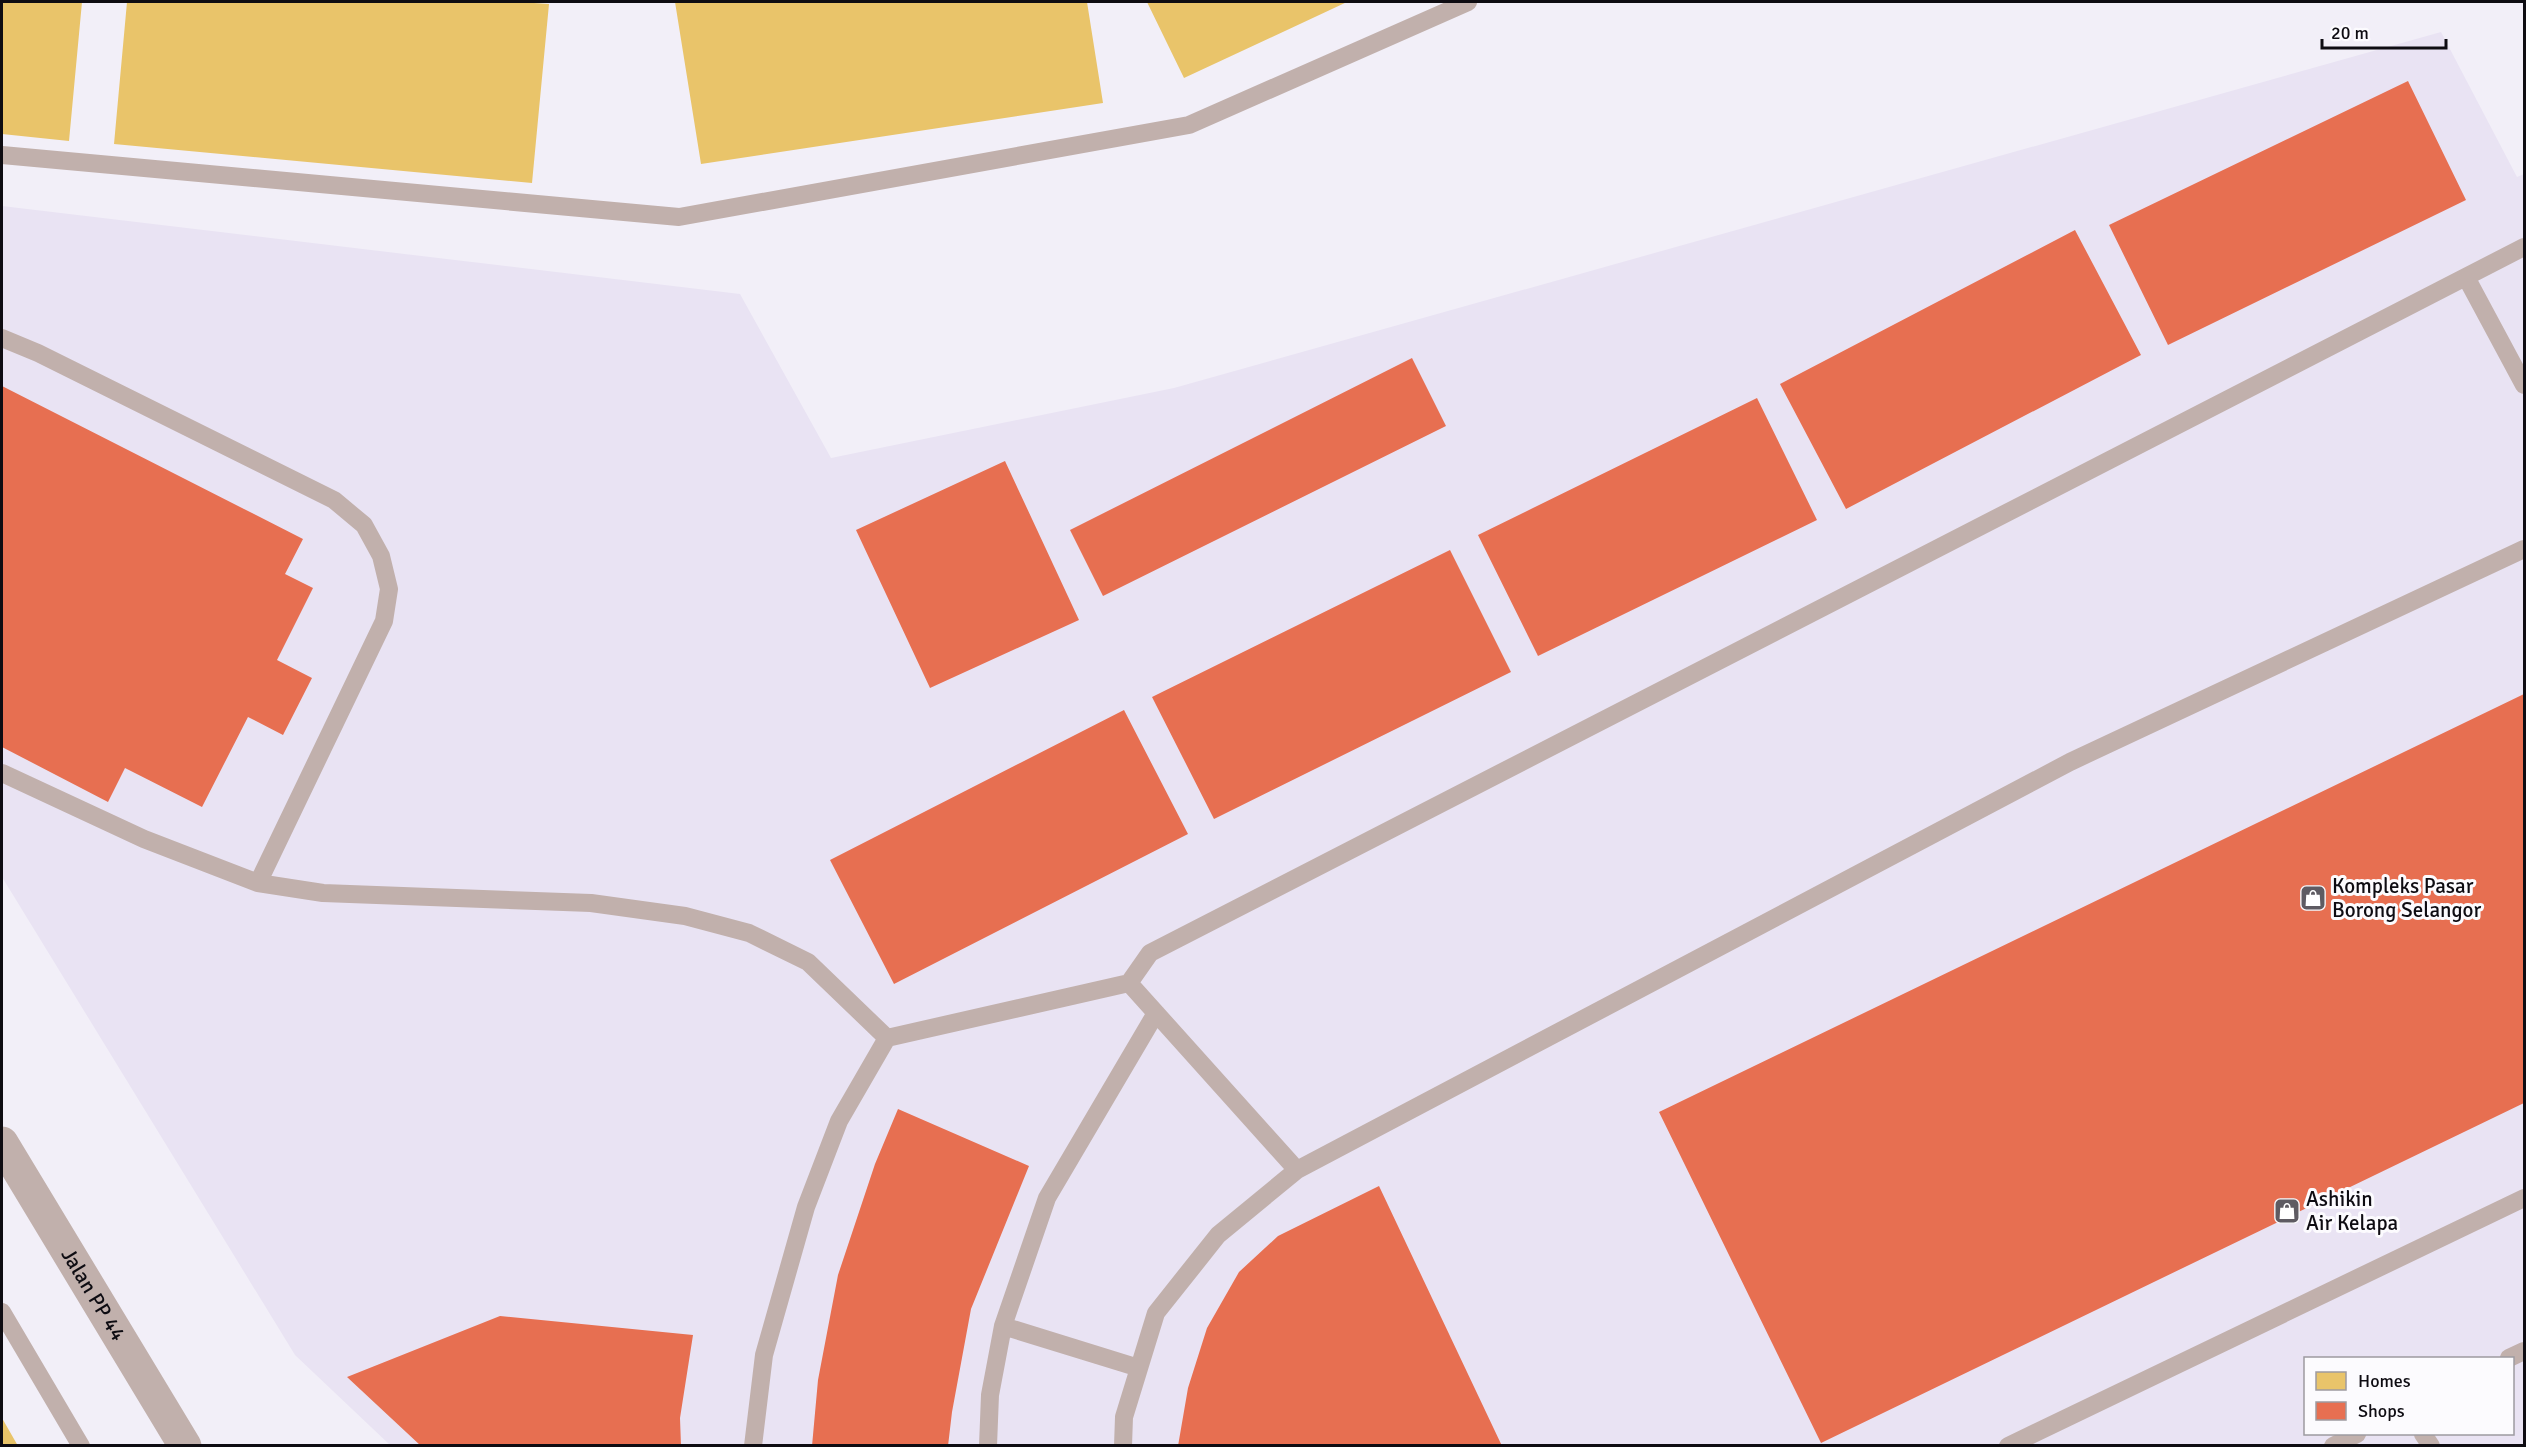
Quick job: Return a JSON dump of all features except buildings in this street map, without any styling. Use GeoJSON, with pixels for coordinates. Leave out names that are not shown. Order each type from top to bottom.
{"type":"FeatureCollection","features":[{"type":"Feature","properties":{"kind":"street","name":"Jalan PP 44"},"geometry":{"type":"LineString","coordinates":[[2,1143],[185,1446]]}},
{"type":"Feature","properties":{"kind":"lane"},"geometry":{"type":"LineString","coordinates":[[2,155],[678,217],[1189,126],[1468,2]]}},
{"type":"Feature","properties":{"kind":"lane"},"geometry":{"type":"LineString","coordinates":[[753,1446],[764,1355],[806,1207],[839,1120],[887,1038],[1130,983],[1150,953],[2524,247]]}},
{"type":"Feature","properties":{"kind":"lane"},"geometry":{"type":"LineString","coordinates":[[2466,277],[2524,385]]}},
{"type":"Feature","properties":{"kind":"lane"},"geometry":{"type":"LineString","coordinates":[[2,338],[38,352],[334,500],[364,525],[381,556],[389,589],[384,621],[258,883]]}},
{"type":"Feature","properties":{"kind":"lane"},"geometry":{"type":"LineString","coordinates":[[1123,1446],[1124,1417],[1156,1313],[1218,1235],[1297,1170],[2070,762],[2524,549]]}},
{"type":"Feature","properties":{"kind":"lane"},"geometry":{"type":"LineString","coordinates":[[2,772],[144,839],[258,883],[323,893],[591,903],[685,916],[749,933],[808,962],[887,1038]]}},
{"type":"Feature","properties":{"kind":"lane"},"geometry":{"type":"LineString","coordinates":[[1130,983],[1297,1170]]}},
{"type":"Feature","properties":{"kind":"lane"},"geometry":{"type":"LineString","coordinates":[[988,1446],[990,1395],[1003,1326],[1047,1198],[1156,1013]]}},
{"type":"Feature","properties":{"kind":"lane"},"geometry":{"type":"LineString","coordinates":[[2008,1446],[2524,1198]]}},
{"type":"Feature","properties":{"kind":"lane"},"geometry":{"type":"LineString","coordinates":[[2,1312],[81,1446]]}},
{"type":"Feature","properties":{"kind":"lane"},"geometry":{"type":"LineString","coordinates":[[1003,1326],[1139,1368]]}},
{"type":"Feature","properties":{"kind":"lane"},"geometry":{"type":"LineString","coordinates":[[2333,1446],[2355,1435]]}},
{"type":"Feature","properties":{"kind":"shaded area","name":"Kompleks Pasar Borong Selangor"},"geometry":{"type":"Polygon","coordinates":[[[2441,32],[2517,177],[2524,174],[2524,1445],[390,1445],[295,1355],[2,877],[2,206],[740,294],[831,458],[1174,388],[2441,32]]]}},
{"type":"Feature","properties":{"kind":"place","name":"Kompleks Pasar Borong Selangor"},"geometry":{"type":"Point","coordinates":[2313,898]}},
{"type":"Feature","properties":{"kind":"place","name":"Ashikin Air Kelapa"},"geometry":{"type":"Point","coordinates":[2287,1211]}}]}
